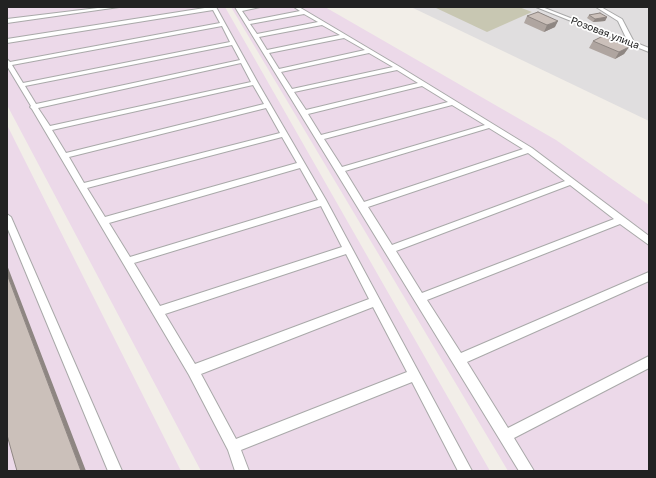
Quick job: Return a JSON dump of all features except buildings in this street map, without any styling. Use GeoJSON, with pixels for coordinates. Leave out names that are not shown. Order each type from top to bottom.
{"type":"FeatureCollection","features":[{"type":"Feature","properties":{"kind":"lane"},"geometry":{"type":"LineString","coordinates":[[7,21],[117,7]]}},
{"type":"Feature","properties":{"kind":"lane"},"geometry":{"type":"LineString","coordinates":[[7,41],[214,7],[301,166],[323,202],[376,301],[462,470]]}},
{"type":"Feature","properties":{"kind":"lane"},"geometry":{"type":"LineString","coordinates":[[258,7],[238,9],[340,170],[388,250],[459,360],[527,471]]}},
{"type":"Feature","properties":{"kind":"lane"},"geometry":{"type":"LineString","coordinates":[[296,7],[398,68],[529,150],[649,241]]}},
{"type":"Feature","properties":{"kind":"lane","name":"Розовая улица"},"geometry":{"type":"LineString","coordinates":[[538,7],[649,50]]}},
{"type":"Feature","properties":{"kind":"lane"},"geometry":{"type":"LineString","coordinates":[[598,7],[620,20],[632,44]]}},
{"type":"Feature","properties":{"kind":"lane"},"geometry":{"type":"LineString","coordinates":[[248,23],[304,12]]}},
{"type":"Feature","properties":{"kind":"lane"},"geometry":{"type":"LineString","coordinates":[[256,36],[322,22]]}},
{"type":"Feature","properties":{"kind":"lane"},"geometry":{"type":"LineString","coordinates":[[223,24],[8,63],[159,312],[193,371],[233,447],[242,471]]}},
{"type":"Feature","properties":{"kind":"lane"},"geometry":{"type":"LineString","coordinates":[[265,52],[344,36]]}},
{"type":"Feature","properties":{"kind":"lane"},"geometry":{"type":"LineString","coordinates":[[22,85],[233,43]]}},
{"type":"Feature","properties":{"kind":"lane"},"geometry":{"type":"LineString","coordinates":[[276,71],[370,51]]}},
{"type":"Feature","properties":{"kind":"lane"},"geometry":{"type":"LineString","coordinates":[[33,106],[243,61]]}},
{"type":"Feature","properties":{"kind":"lane"},"geometry":{"type":"LineString","coordinates":[[289,91],[398,68]]}},
{"type":"Feature","properties":{"kind":"lane"},"geometry":{"type":"LineString","coordinates":[[47,129],[255,83]]}},
{"type":"Feature","properties":{"kind":"lane"},"geometry":{"type":"LineString","coordinates":[[303,113],[422,84]]}},
{"type":"Feature","properties":{"kind":"lane"},"geometry":{"type":"LineString","coordinates":[[319,138],[452,103]]}},
{"type":"Feature","properties":{"kind":"lane"},"geometry":{"type":"LineString","coordinates":[[64,156],[268,105]]}},
{"type":"Feature","properties":{"kind":"lane"},"geometry":{"type":"LineString","coordinates":[[340,170],[490,126]]}},
{"type":"Feature","properties":{"kind":"lane"},"geometry":{"type":"LineString","coordinates":[[83,186],[284,134]]}},
{"type":"Feature","properties":{"kind":"lane"},"geometry":{"type":"LineString","coordinates":[[362,206],[529,150]]}},
{"type":"Feature","properties":{"kind":"lane"},"geometry":{"type":"LineString","coordinates":[[103,221],[301,166]]}},
{"type":"Feature","properties":{"kind":"lane"},"geometry":{"type":"LineString","coordinates":[[388,250],[571,182]]}},
{"type":"Feature","properties":{"kind":"lane"},"geometry":{"type":"LineString","coordinates":[[128,261],[323,202]]}},
{"type":"Feature","properties":{"kind":"lane"},"geometry":{"type":"LineString","coordinates":[[7,217],[114,471]]}},
{"type":"Feature","properties":{"kind":"lane"},"geometry":{"type":"LineString","coordinates":[[420,298],[621,220]]}},
{"type":"Feature","properties":{"kind":"lane"},"geometry":{"type":"LineString","coordinates":[[159,312],[348,249]]}},
{"type":"Feature","properties":{"kind":"lane"},"geometry":{"type":"LineString","coordinates":[[459,360],[649,276]]}},
{"type":"Feature","properties":{"kind":"lane"},"geometry":{"type":"LineString","coordinates":[[193,371],[376,301]]}},
{"type":"Feature","properties":{"kind":"lane"},"geometry":{"type":"LineString","coordinates":[[505,436],[649,362]]}},
{"type":"Feature","properties":{"kind":"lane"},"geometry":{"type":"LineString","coordinates":[[233,447],[414,375]]}},
{"type":"Feature","properties":{"kind":"shaded area"},"geometry":{"type":"Polygon","coordinates":[[[7,7],[225,7],[490,471],[201,471],[7,105],[7,7]]]}},
{"type":"Feature","properties":{"kind":"shaded area"},"geometry":{"type":"Polygon","coordinates":[[[231,7],[325,7],[556,140],[649,205],[649,471],[508,471],[231,7]]]}},
{"type":"Feature","properties":{"kind":"shaded area"},"geometry":{"type":"Polygon","coordinates":[[[411,7],[649,7],[649,121],[411,7]]]}},
{"type":"Feature","properties":{"kind":"shaded area"},"geometry":{"type":"Polygon","coordinates":[[[434,7],[519,7],[532,12],[487,32],[434,7]]]}},
{"type":"Feature","properties":{"kind":"shaded area"},"geometry":{"type":"Polygon","coordinates":[[[7,125],[181,471],[7,471],[7,125]]]}}]}
